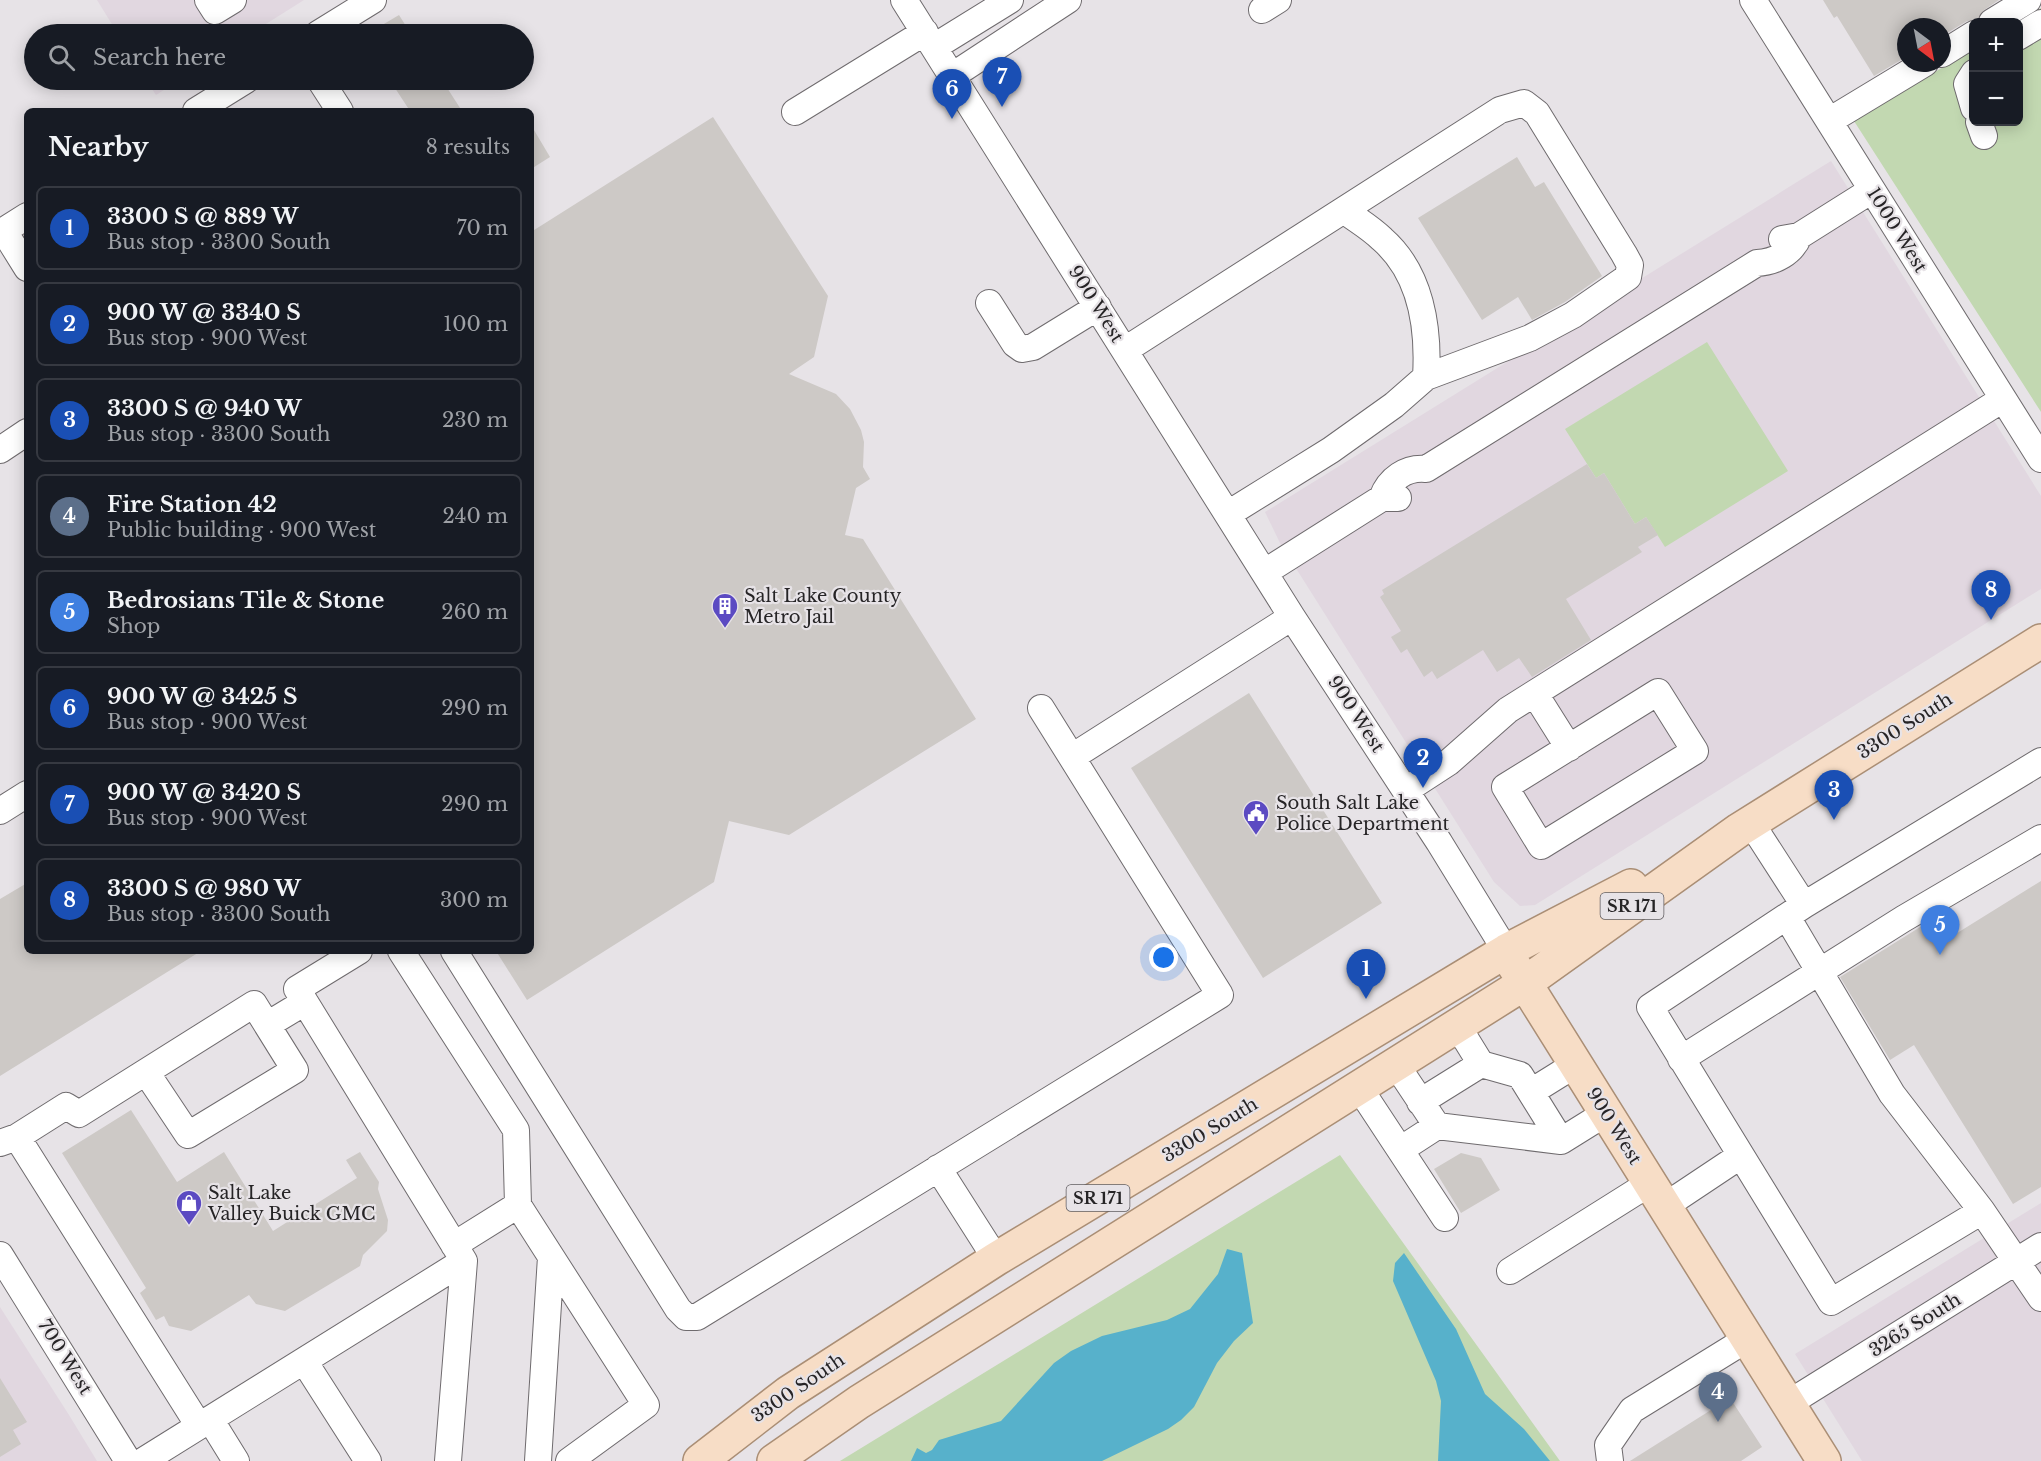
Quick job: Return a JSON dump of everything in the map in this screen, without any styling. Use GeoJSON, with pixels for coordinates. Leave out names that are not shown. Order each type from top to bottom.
{"type":"FeatureCollection","features":[{"type":"Feature","properties":{"kind":"main road","name":"3300 South"},"geometry":{"type":"LineString","coordinates":[[774,1461],[859,1402],[1525,982],[1745,827],[2041,641]]}},
{"type":"Feature","properties":{"kind":"main road","name":"3300 South"},"geometry":{"type":"LineString","coordinates":[[700,1461],[788,1393],[996,1259],[1506,951],[1745,827]]}},
{"type":"Feature","properties":{"kind":"main road","name":"900 West"},"geometry":{"type":"LineString","coordinates":[[1506,951],[1824,1461]]}},
{"type":"Feature","properties":{"kind":"street"},"geometry":{"type":"LineString","coordinates":[[208,0],[215,11],[233,0]]}},
{"type":"Feature","properties":{"kind":"street"},"geometry":{"type":"LineString","coordinates":[[334,24],[373,0]]}},
{"type":"Feature","properties":{"kind":"street","name":"900 West"},"geometry":{"type":"LineString","coordinates":[[904,0],[1292,617],[1406,790],[1506,951]]}},
{"type":"Feature","properties":{"kind":"street"},"geometry":{"type":"LineString","coordinates":[[795,112],[929,40],[1010,0]]}},
{"type":"Feature","properties":{"kind":"street"},"geometry":{"type":"LineString","coordinates":[[952,76],[1068,0]]}},
{"type":"Feature","properties":{"kind":"street","name":"1000 West"},"geometry":{"type":"LineString","coordinates":[[1752,0],[2041,459]]}},
{"type":"Feature","properties":{"kind":"street"},"geometry":{"type":"LineString","coordinates":[[1999,18],[2028,0]]}},
{"type":"Feature","properties":{"kind":"street"},"geometry":{"type":"LineString","coordinates":[[2023,34],[2041,23]]}},
{"type":"Feature","properties":{"kind":"street"},"geometry":{"type":"LineString","coordinates":[[1951,48],[1969,37]]}},
{"type":"Feature","properties":{"kind":"street"},"geometry":{"type":"LineString","coordinates":[[1829,121],[1910,72]]}},
{"type":"Feature","properties":{"kind":"street"},"geometry":{"type":"LineString","coordinates":[[201,108],[230,90]]}},
{"type":"Feature","properties":{"kind":"street"},"geometry":{"type":"LineString","coordinates":[[326,90],[338,108]]}},
{"type":"Feature","properties":{"kind":"street"},"geometry":{"type":"LineString","coordinates":[[1125,350],[1500,110],[1524,103],[1537,113],[1630,265],[1628,277],[1573,315],[1530,338],[1426,377],[1394,405],[1303,468],[1228,514]]}},
{"type":"Feature","properties":{"kind":"street"},"geometry":{"type":"LineString","coordinates":[[1265,573],[1382,498],[1387,484],[1413,468],[1426,469],[1757,263],[1770,262],[1794,248],[1799,236],[1872,190]]}},
{"type":"Feature","properties":{"kind":"street"},"geometry":{"type":"LineString","coordinates":[[1345,211],[1384,240],[1404,264],[1415,286],[1425,330],[1426,377]]}},
{"type":"Feature","properties":{"kind":"street"},"geometry":{"type":"LineString","coordinates":[[24,218],[2,232],[24,264]]}},
{"type":"Feature","properties":{"kind":"street"},"geometry":{"type":"LineString","coordinates":[[989,303],[1015,344],[1022,349],[1033,347],[1098,307]]}},
{"type":"Feature","properties":{"kind":"street"},"geometry":{"type":"LineString","coordinates":[[1406,790],[1449,762],[1508,710],[2003,399]]}},
{"type":"Feature","properties":{"kind":"street"},"geometry":{"type":"LineString","coordinates":[[0,450],[24,434]]}},
{"type":"Feature","properties":{"kind":"street"},"geometry":{"type":"LineString","coordinates":[[1072,757],[1292,617]]}},
{"type":"Feature","properties":{"kind":"street"},"geometry":{"type":"LineString","coordinates":[[1658,693],[1695,751],[1540,846],[1505,787],[1569,748],[1658,693]]}},
{"type":"Feature","properties":{"kind":"street"},"geometry":{"type":"LineString","coordinates":[[1535,694],[1569,748]]}},
{"type":"Feature","properties":{"kind":"street"},"geometry":{"type":"LineString","coordinates":[[456,954],[678,1309],[686,1317],[697,1317],[1220,995],[1041,708]]}},
{"type":"Feature","properties":{"kind":"street"},"geometry":{"type":"LineString","coordinates":[[1982,1211],[1831,1302],[1650,1007],[1796,911],[2041,761]]}},
{"type":"Feature","properties":{"kind":"street"},"geometry":{"type":"LineString","coordinates":[[0,811],[24,796]]}},
{"type":"Feature","properties":{"kind":"street"},"geometry":{"type":"LineString","coordinates":[[1745,827],[1796,911],[1819,973],[1892,1094],[1982,1211],[2041,1298]]}},
{"type":"Feature","properties":{"kind":"street"},"geometry":{"type":"LineString","coordinates":[[1682,1059],[2041,838]]}},
{"type":"Feature","properties":{"kind":"street"},"geometry":{"type":"LineString","coordinates":[[354,954],[297,989],[459,1253],[448,1461]]}},
{"type":"Feature","properties":{"kind":"street"},"geometry":{"type":"LineString","coordinates":[[403,954],[516,1130],[518,1205],[646,1405],[569,1461]]}},
{"type":"Feature","properties":{"kind":"street"},"geometry":{"type":"LineString","coordinates":[[267,1025],[305,1002]]}},
{"type":"Feature","properties":{"kind":"street"},"geometry":{"type":"LineString","coordinates":[[146,1072],[188,1135],[295,1070],[255,1004],[146,1072],[79,1114],[66,1106],[8,1140],[205,1422],[236,1461]]}},
{"type":"Feature","properties":{"kind":"street"},"geometry":{"type":"LineString","coordinates":[[1456,1025],[1481,1064],[1520,1075],[1562,1141]]}},
{"type":"Feature","properties":{"kind":"street"},"geometry":{"type":"LineString","coordinates":[[1395,1063],[1437,1126]]}},
{"type":"Feature","properties":{"kind":"street"},"geometry":{"type":"LineString","coordinates":[[1420,1102],[1481,1064]]}},
{"type":"Feature","properties":{"kind":"street"},"geometry":{"type":"LineString","coordinates":[[1531,1092],[1576,1064]]}},
{"type":"Feature","properties":{"kind":"street"},"geometry":{"type":"LineString","coordinates":[[1358,1086],[1445,1218]]}},
{"type":"Feature","properties":{"kind":"street"},"geometry":{"type":"LineString","coordinates":[[1400,1150],[1437,1126],[1562,1141],[1606,1113]]}},
{"type":"Feature","properties":{"kind":"street"},"geometry":{"type":"LineString","coordinates":[[1510,1271],[1657,1195],[1740,1156]]}},
{"type":"Feature","properties":{"kind":"street"},"geometry":{"type":"LineString","coordinates":[[938,1168],[996,1259]]}},
{"type":"Feature","properties":{"kind":"street"},"geometry":{"type":"LineString","coordinates":[[142,1461],[304,1361],[459,1253],[518,1205]]}},
{"type":"Feature","properties":{"kind":"street","name":"3265 South"},"geometry":{"type":"LineString","coordinates":[[1789,1403],[2041,1246]]}},
{"type":"Feature","properties":{"kind":"street","name":"700 West"},"geometry":{"type":"LineString","coordinates":[[0,1254],[128,1461]]}},
{"type":"Feature","properties":{"kind":"street"},"geometry":{"type":"LineString","coordinates":[[538,1461],[551,1257]]}},
{"type":"Feature","properties":{"kind":"street"},"geometry":{"type":"LineString","coordinates":[[1610,1461],[1608,1445],[1632,1410],[1747,1339]]}},
{"type":"Feature","properties":{"kind":"street"},"geometry":{"type":"LineString","coordinates":[[304,1361],[368,1461]]}},
{"type":"Feature","properties":{"kind":"shaded area"},"geometry":{"type":"Polygon","coordinates":[[[97,0],[304,0],[266,24],[112,24],[97,0]]]}},
{"type":"Feature","properties":{"kind":"shaded area"},"geometry":{"type":"Polygon","coordinates":[[[153,90],[164,90],[156,95],[153,90]]]}},
{"type":"Feature","properties":{"kind":"shaded area"},"geometry":{"type":"Polygon","coordinates":[[[1831,161],[2041,496],[2041,589],[1535,905],[1520,906],[1494,882],[1280,543],[1265,512],[1831,161]]]}},
{"type":"Feature","properties":{"kind":"shaded area"},"geometry":{"type":"Polygon","coordinates":[[[2041,1203],[2041,1461],[1862,1461],[1795,1354],[2041,1203]]]}},
{"type":"Feature","properties":{"kind":"shaded area"},"geometry":{"type":"Polygon","coordinates":[[[0,1307],[69,1415],[97,1461],[0,1461],[0,1307]]]}},
{"type":"Feature","properties":{"kind":"green space"},"geometry":{"type":"Polygon","coordinates":[[[2041,8],[2041,412],[1854,121],[1935,72],[1951,72],[1951,62],[1969,51],[1969,126],[2023,126],[2023,18],[2041,8]]]}},
{"type":"Feature","properties":{"kind":"green space"},"geometry":{"type":"Polygon","coordinates":[[[1707,342],[1788,471],[1665,547],[1646,517],[1635,524],[1604,473],[1596,478],[1565,429],[1707,342]]]}},
{"type":"Feature","properties":{"kind":"green space"},"geometry":{"type":"Polygon","coordinates":[[[1340,1155],[1560,1461],[840,1461],[1340,1155]]]}},
{"type":"Feature","properties":{"kind":"water"},"geometry":{"type":"Polygon","coordinates":[[[1227,1249],[1242,1253],[1253,1323],[1234,1341],[1217,1363],[1194,1407],[1168,1429],[1102,1461],[911,1461],[917,1448],[926,1453],[932,1450],[939,1440],[1001,1421],[1054,1363],[1071,1351],[1102,1336],[1167,1320],[1190,1309],[1218,1274],[1227,1249]]]}},
{"type":"Feature","properties":{"kind":"water"},"geometry":{"type":"Polygon","coordinates":[[[1404,1253],[1456,1329],[1485,1394],[1524,1429],[1550,1461],[1438,1461],[1441,1401],[1436,1381],[1393,1281],[1395,1263],[1404,1253]]]}},
{"type":"Feature","properties":{"kind":"building"},"geometry":{"type":"Polygon","coordinates":[[[1823,0],[1999,0],[1984,10],[1979,18],[1969,18],[1969,21],[1951,31],[1951,18],[1897,18],[1897,62],[1874,76],[1837,16],[1834,18],[1823,0]]]}},
{"type":"Feature","properties":{"kind":"building"},"geometry":{"type":"Polygon","coordinates":[[[399,15],[405,24],[384,24],[399,15]]]}},
{"type":"Feature","properties":{"kind":"building"},"geometry":{"type":"Polygon","coordinates":[[[396,90],[448,90],[460,108],[408,108],[396,90]]]}},
{"type":"Feature","properties":{"kind":"building","name":"Salt Lake County Metro Jail"},"geometry":{"type":"Polygon","coordinates":[[[713,117],[828,296],[814,357],[789,374],[836,394],[850,409],[861,430],[864,442],[863,467],[870,479],[856,488],[845,535],[863,539],[976,719],[789,835],[729,821],[714,882],[527,1000],[498,954],[534,954],[534,230],[713,117]]]}},
{"type":"Feature","properties":{"kind":"building"},"geometry":{"type":"Polygon","coordinates":[[[534,130],[550,157],[534,167],[534,130]]]}},
{"type":"Feature","properties":{"kind":"building"},"geometry":{"type":"Polygon","coordinates":[[[1517,157],[1535,187],[1544,182],[1602,276],[1565,302],[1532,320],[1518,297],[1482,320],[1418,218],[1517,157]]]}},
{"type":"Feature","properties":{"kind":"building"},"geometry":{"type":"Polygon","coordinates":[[[1587,464],[1596,478],[1604,473],[1635,524],[1646,517],[1658,535],[1638,547],[1642,552],[1566,599],[1591,640],[1532,677],[1519,658],[1497,672],[1483,650],[1437,679],[1432,671],[1424,677],[1407,649],[1401,653],[1391,637],[1401,631],[1380,597],[1384,594],[1382,590],[1587,464]]]}},
{"type":"Feature","properties":{"kind":"building","name":"South Salt Lake Police Department"},"geometry":{"type":"Polygon","coordinates":[[[1249,693],[1382,903],[1263,978],[1131,768],[1249,693]]]}},
{"type":"Feature","properties":{"kind":"building"},"geometry":{"type":"Polygon","coordinates":[[[2041,881],[2041,1187],[2013,1204],[1914,1045],[1890,1060],[1840,977],[1941,914],[1954,935],[2041,881]]]}},
{"type":"Feature","properties":{"kind":"building"},"geometry":{"type":"Polygon","coordinates":[[[24,885],[24,954],[196,954],[0,1076],[0,899],[24,885]]]}},
{"type":"Feature","properties":{"kind":"building","name":"Salt Lake Valley Buick GMC"},"geometry":{"type":"Polygon","coordinates":[[[131,1110],[177,1182],[224,1152],[273,1231],[357,1178],[346,1160],[360,1152],[379,1182],[378,1189],[388,1220],[387,1231],[363,1255],[360,1266],[285,1311],[256,1304],[249,1295],[191,1331],[169,1326],[164,1316],[156,1320],[140,1293],[146,1288],[62,1153],[131,1110]]]}},
{"type":"Feature","properties":{"kind":"building"},"geometry":{"type":"Polygon","coordinates":[[[1461,1153],[1481,1158],[1500,1190],[1461,1213],[1434,1169],[1461,1153]]]}},
{"type":"Feature","properties":{"kind":"building"},"geometry":{"type":"Polygon","coordinates":[[[0,1378],[27,1422],[13,1430],[21,1444],[0,1457],[0,1378]]]}},
{"type":"Feature","properties":{"kind":"building"},"geometry":{"type":"Polygon","coordinates":[[[1730,1398],[1762,1447],[1741,1461],[1630,1461],[1730,1398]]]}},
{"type":"Feature","properties":{"kind":"place","name":"900 W @ 3420 S"},"geometry":{"type":"Point","coordinates":[1002,107]}},
{"type":"Feature","properties":{"kind":"place","name":"900 W @ 3425 S"},"geometry":{"type":"Point","coordinates":[952,119]}},
{"type":"Feature","properties":{"kind":"place","name":"3300 S @ 980 W"},"geometry":{"type":"Point","coordinates":[1991,620]}},
{"type":"Feature","properties":{"kind":"place","name":"Salt Lake County Metro Jail"},"geometry":{"type":"Point","coordinates":[725,629]}},
{"type":"Feature","properties":{"kind":"place","name":"900 W @ 3340 S"},"geometry":{"type":"Point","coordinates":[1423,788]}},
{"type":"Feature","properties":{"kind":"place","name":"3300 S @ 940 W"},"geometry":{"type":"Point","coordinates":[1834,820]}},
{"type":"Feature","properties":{"kind":"place","name":"South Salt Lake Police Department"},"geometry":{"type":"Point","coordinates":[1256,836]}},
{"type":"Feature","properties":{"kind":"place","name":"Bedrosians Tile & Stone"},"geometry":{"type":"Point","coordinates":[1940,955]}},
{"type":"Feature","properties":{"kind":"place","name":"3300 S @ 889 W"},"geometry":{"type":"Point","coordinates":[1366,999]}},
{"type":"Feature","properties":{"kind":"place","name":"Salt Lake Valley Buick GMC"},"geometry":{"type":"Point","coordinates":[189,1226]}},
{"type":"Feature","properties":{"kind":"place","name":"Fire Station 42"},"geometry":{"type":"Point","coordinates":[1718,1422]}}]}
